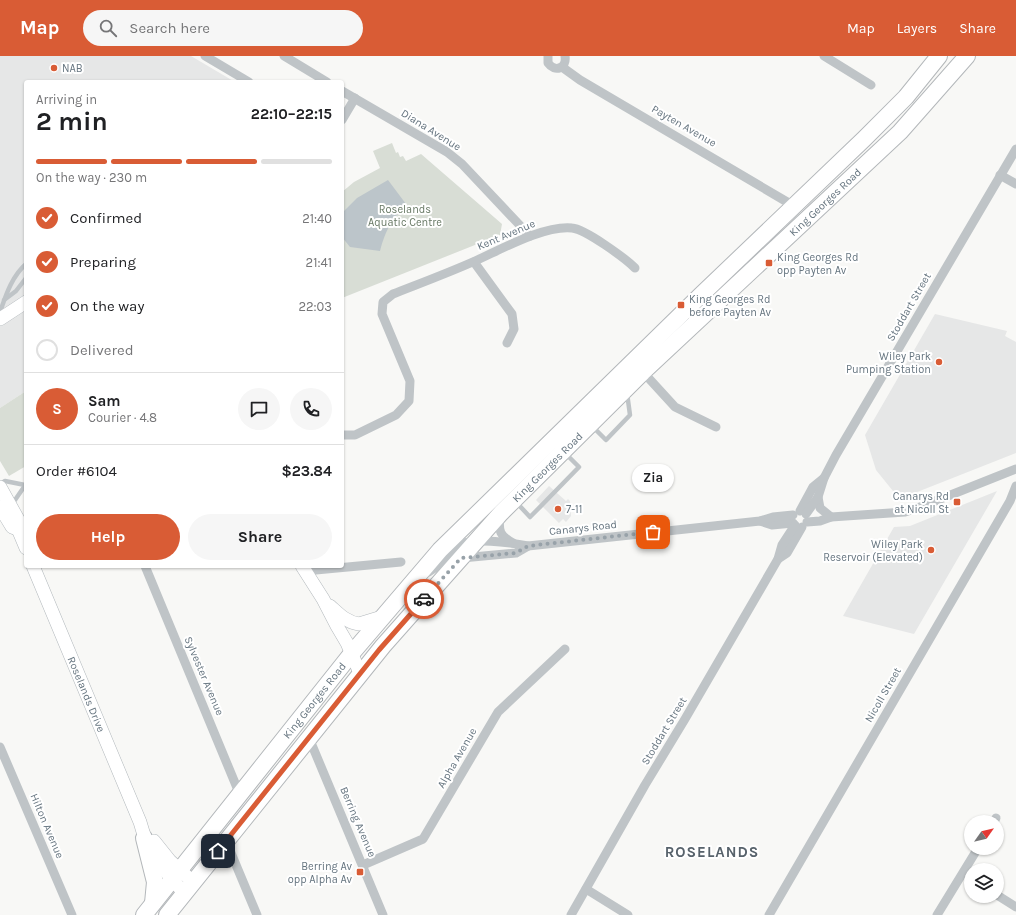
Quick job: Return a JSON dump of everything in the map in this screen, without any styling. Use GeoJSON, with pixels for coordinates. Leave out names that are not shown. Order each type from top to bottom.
{"type":"FeatureCollection","features":[{"type":"Feature","properties":{"kind":"highway","name":"King Georges Road"},"geometry":{"type":"LineString","coordinates":[[148,910],[352,653],[416,576],[466,522],[864,139],[906,96],[931,63],[939,56]]}},
{"type":"Feature","properties":{"kind":"highway","name":"King Georges Road"},"geometry":{"type":"LineString","coordinates":[[167,915],[360,673],[401,624],[501,513],[643,372],[900,132],[967,56]]}},
{"type":"Feature","properties":{"kind":"highway"},"geometry":{"type":"LineString","coordinates":[[144,838],[156,882],[156,888],[148,910]]}},
{"type":"Feature","properties":{"kind":"street"},"geometry":{"type":"LineString","coordinates":[[205,56],[246,80]]}},
{"type":"Feature","properties":{"kind":"street"},"geometry":{"type":"LineString","coordinates":[[284,56],[325,80]]}},
{"type":"Feature","properties":{"kind":"street","name":"Payten Avenue"},"geometry":{"type":"LineString","coordinates":[[547,56],[548,63],[553,68],[556,69],[562,67],[794,206]]}},
{"type":"Feature","properties":{"kind":"street"},"geometry":{"type":"LineString","coordinates":[[562,67],[565,62],[565,56]]}},
{"type":"Feature","properties":{"kind":"street"},"geometry":{"type":"LineString","coordinates":[[824,56],[871,85]]}},
{"type":"Feature","properties":{"kind":"street","name":"Diana Avenue"},"geometry":{"type":"LineString","coordinates":[[344,92],[447,152],[462,164],[530,236]]}},
{"type":"Feature","properties":{"kind":"street"},"geometry":{"type":"LineString","coordinates":[[344,116],[354,98]]}},
{"type":"Feature","properties":{"kind":"street","name":"Stoddart Street"},"geometry":{"type":"LineString","coordinates":[[571,915],[645,785],[778,559],[782,545],[818,497],[824,478],[1016,149]]}},
{"type":"Feature","properties":{"kind":"street"},"geometry":{"type":"LineString","coordinates":[[1000,175],[1016,184]]}},
{"type":"Feature","properties":{"kind":"street","name":"Kent Avenue"},"geometry":{"type":"LineString","coordinates":[[344,435],[355,435],[396,415],[409,400],[410,381],[382,314],[382,302],[393,294],[474,262],[530,236],[560,228],[573,228],[585,233],[627,260],[635,268]]}},
{"type":"Feature","properties":{"kind":"street"},"geometry":{"type":"LineString","coordinates":[[474,262],[512,314],[514,329],[506,343]]}},
{"type":"Feature","properties":{"kind":"street"},"geometry":{"type":"LineString","coordinates":[[0,319],[24,303]]}},
{"type":"Feature","properties":{"kind":"street"},"geometry":{"type":"LineString","coordinates":[[643,372],[675,407],[716,427]]}},
{"type":"Feature","properties":{"kind":"street","name":"Canarys Road"},"geometry":{"type":"LineString","coordinates":[[760,521],[772,525],[778,525],[821,513],[831,517],[904,512],[923,506],[1016,469]]}},
{"type":"Feature","properties":{"kind":"street","name":"Stoddart Street"},"geometry":{"type":"LineString","coordinates":[[778,559],[787,553],[813,487],[824,478]]}},
{"type":"Feature","properties":{"kind":"street","name":"Nicoll Street"},"geometry":{"type":"LineString","coordinates":[[769,915],[1010,500],[1016,486]]}},
{"type":"Feature","properties":{"kind":"street"},"geometry":{"type":"LineString","coordinates":[[0,487],[12,527],[18,529],[24,543]]}},
{"type":"Feature","properties":{"kind":"street"},"geometry":{"type":"LineString","coordinates":[[818,497],[820,508],[831,517]]}},
{"type":"Feature","properties":{"kind":"street","name":"Canarys Road"},"geometry":{"type":"LineString","coordinates":[[501,513],[499,528],[505,539],[528,546],[760,521],[773,517],[801,519]]}},
{"type":"Feature","properties":{"kind":"street","name":"Stoddart Street"},"geometry":{"type":"LineString","coordinates":[[778,525],[782,545]]}},
{"type":"Feature","properties":{"kind":"street","name":"Canarys Road"},"geometry":{"type":"LineString","coordinates":[[416,576],[436,568],[455,547],[461,543],[515,543]]}},
{"type":"Feature","properties":{"kind":"street","name":"Canarys Road"},"geometry":{"type":"LineString","coordinates":[[461,558],[516,553],[528,546]]}},
{"type":"Feature","properties":{"kind":"street"},"geometry":{"type":"LineString","coordinates":[[344,565],[401,562]]}},
{"type":"Feature","properties":{"kind":"street","name":"Roselands Drive"},"geometry":{"type":"LineString","coordinates":[[34,568],[140,822],[144,838],[156,860],[176,875],[189,888]]}},
{"type":"Feature","properties":{"kind":"street","name":"Sylvester Avenue"},"geometry":{"type":"LineString","coordinates":[[146,568],[240,795]]}},
{"type":"Feature","properties":{"kind":"street"},"geometry":{"type":"LineString","coordinates":[[303,568],[323,599],[352,653],[360,673]]}},
{"type":"Feature","properties":{"kind":"street"},"geometry":{"type":"LineString","coordinates":[[323,599],[345,619],[355,623],[362,623],[382,617]]}},
{"type":"Feature","properties":{"kind":"street","name":"Alpha Avenue"},"geometry":{"type":"LineString","coordinates":[[363,865],[423,839],[498,712],[565,649]]}},
{"type":"Feature","properties":{"kind":"street","name":"Berring Avenue"},"geometry":{"type":"LineString","coordinates":[[309,738],[383,915]]}},
{"type":"Feature","properties":{"kind":"street","name":"Hilton Avenue"},"geometry":{"type":"LineString","coordinates":[[0,747],[72,915]]}},
{"type":"Feature","properties":{"kind":"street","name":"Roselands Drive"},"geometry":{"type":"LineString","coordinates":[[140,822],[162,852],[176,875]]}},
{"type":"Feature","properties":{"kind":"street"},"geometry":{"type":"LineString","coordinates":[[226,841],[257,915]]}},
{"type":"Feature","properties":{"kind":"street"},"geometry":{"type":"LineString","coordinates":[[937,915],[964,880]]}},
{"type":"Feature","properties":{"kind":"street"},"geometry":{"type":"LineString","coordinates":[[586,890],[628,915]]}},
{"type":"Feature","properties":{"kind":"street"},"geometry":{"type":"LineString","coordinates":[[1004,899],[1016,907]]}},
{"type":"Feature","properties":{"kind":"lane"},"geometry":{"type":"LineString","coordinates":[[0,312],[8,289],[18,272],[24,266]]}},
{"type":"Feature","properties":{"kind":"lane"},"geometry":{"type":"LineString","coordinates":[[4,300],[16,291],[24,281]]}},
{"type":"Feature","properties":{"kind":"lane"},"geometry":{"type":"LineString","coordinates":[[591,424],[606,440],[630,415],[626,389]]}},
{"type":"Feature","properties":{"kind":"lane"},"geometry":{"type":"LineString","coordinates":[[514,500],[530,516],[579,467],[564,451]]}},
{"type":"Feature","properties":{"kind":"lane"},"geometry":{"type":"LineString","coordinates":[[0,484],[5,481],[24,484]]}},
{"type":"Feature","properties":{"kind":"lane"},"geometry":{"type":"LineString","coordinates":[[5,505],[15,500],[24,486]]}},
{"type":"Feature","properties":{"kind":"shaded area"},"geometry":{"type":"Polygon","coordinates":[[[0,56],[191,56],[232,80],[24,80],[24,392],[0,408],[0,56]]]}},
{"type":"Feature","properties":{"kind":"shaded area"},"geometry":{"type":"Polygon","coordinates":[[[388,180],[406,204],[396,215],[384,237],[380,251],[350,247],[344,240],[344,211],[357,198],[388,180]]]}},
{"type":"Feature","properties":{"kind":"shaded area"},"geometry":{"type":"Polygon","coordinates":[[[935,314],[1007,331],[1005,336],[1016,342],[1016,453],[902,498],[893,491],[876,470],[865,435],[935,314]]]}},
{"type":"Feature","properties":{"kind":"shaded area","name":"7-11"},"geometry":{"type":"Polygon","coordinates":[[[549,486],[566,501],[568,499],[570,501],[571,516],[566,522],[563,519],[559,523],[536,500],[549,486]]]}},
{"type":"Feature","properties":{"kind":"shaded area"},"geometry":{"type":"Polygon","coordinates":[[[997,491],[914,634],[843,616],[894,527],[910,526],[997,491]]]}},
{"type":"Feature","properties":{"kind":"green space","name":"Roselands Aquatic Centre"},"geometry":{"type":"Polygon","coordinates":[[[392,143],[396,153],[398,152],[400,157],[403,156],[406,161],[421,154],[502,224],[500,235],[344,297],[344,190],[354,182],[380,168],[373,151],[392,143]]]}},
{"type":"Feature","properties":{"kind":"green space"},"geometry":{"type":"Polygon","coordinates":[[[24,392],[24,467],[9,476],[0,461],[0,408],[24,392]]]}},
{"type":"Feature","properties":{"kind":"way so far"},"geometry":{"type":"LineString","coordinates":[[424,599],[461,558],[516,553],[528,546],[653,532]]}},
{"type":"Feature","properties":{"kind":"place","name":"NAB"},"geometry":{"type":"Point","coordinates":[54,68]}},
{"type":"Feature","properties":{"kind":"place","name":"King Georges Rd opp Payten Av"},"geometry":{"type":"Point","coordinates":[769,263]}},
{"type":"Feature","properties":{"kind":"place","name":"King Georges Rd before Payten Av"},"geometry":{"type":"Point","coordinates":[681,305]}},
{"type":"Feature","properties":{"kind":"place","name":"Wiley Park Pumping Station"},"geometry":{"type":"Point","coordinates":[939,362]}},
{"type":"Feature","properties":{"kind":"place","name":"Canarys Rd at Nicoll St"},"geometry":{"type":"Point","coordinates":[957,502]}},
{"type":"Feature","properties":{"kind":"place","name":"7-11"},"geometry":{"type":"Point","coordinates":[558,509]}},
{"type":"Feature","properties":{"kind":"place","name":"Zia"},"geometry":{"type":"Point","coordinates":[653,532]}},
{"type":"Feature","properties":{"kind":"place","name":"Wiley Park Reservoir (Elevated)"},"geometry":{"type":"Point","coordinates":[931,550]}},
{"type":"Feature","properties":{"kind":"place","name":"Berring Av opp Alpha Av"},"geometry":{"type":"Point","coordinates":[360,872]}},
{"type":"Feature","properties":{"kind":"district","name":"ROSELANDS"},"geometry":{"type":"Point","coordinates":[712,852]}},
{"type":"Feature","properties":{"kind":"route"},"geometry":{"type":"LineString","coordinates":[[218,851],[360,673],[424,599]]}}]}
